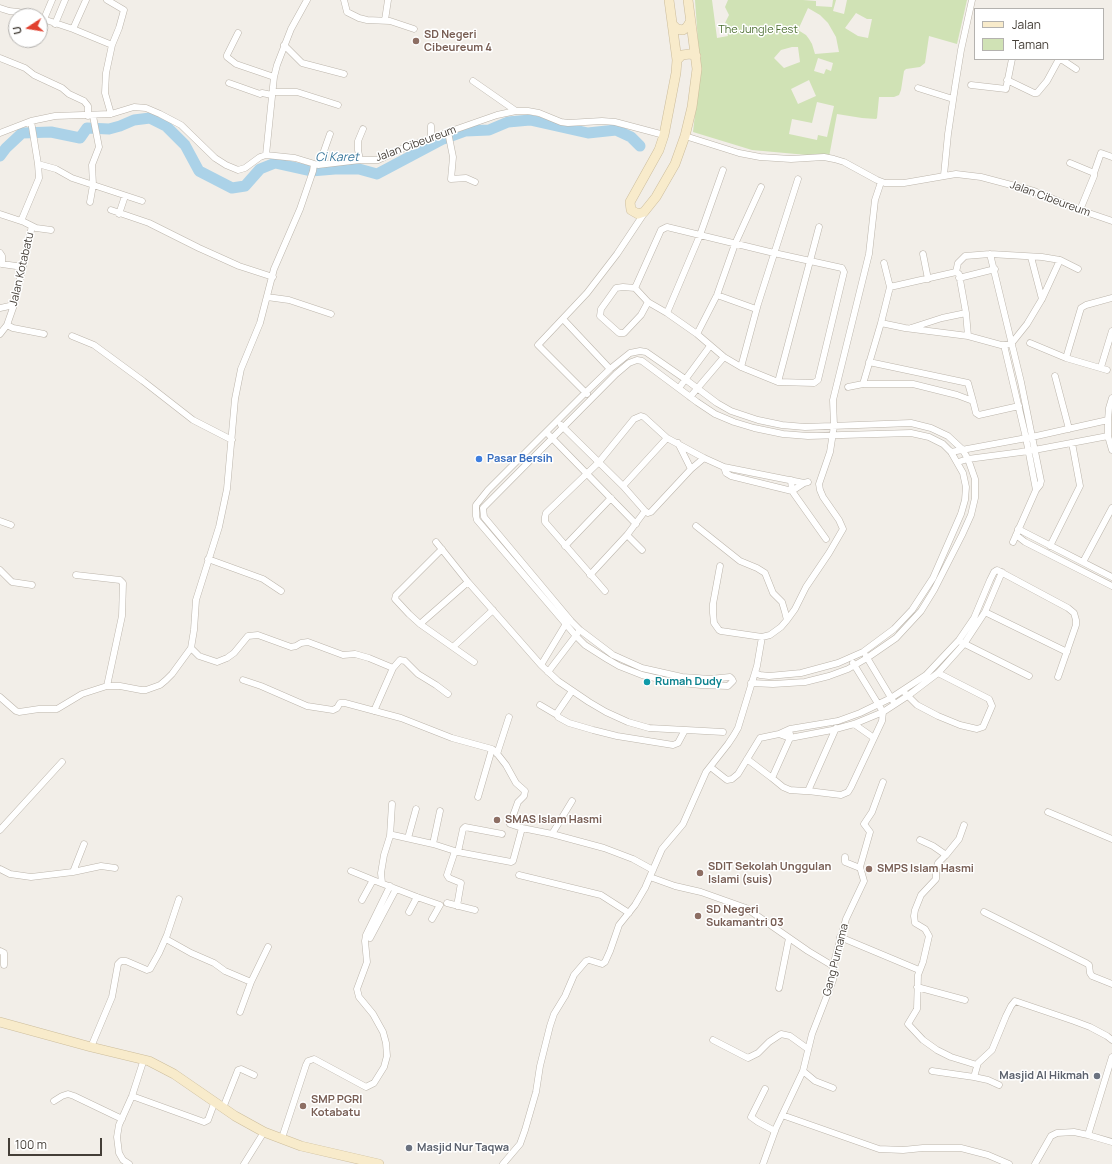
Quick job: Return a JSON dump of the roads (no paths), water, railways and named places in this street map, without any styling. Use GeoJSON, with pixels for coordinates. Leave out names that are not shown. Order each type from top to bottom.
{"type":"FeatureCollection","features":[{"type":"Feature","properties":{"kind":"street"},"geometry":{"type":"LineString","coordinates":[[55,24],[65,0]]}},
{"type":"Feature","properties":{"kind":"street"},"geometry":{"type":"LineString","coordinates":[[74,29],[86,0]]}},
{"type":"Feature","properties":{"kind":"street"},"geometry":{"type":"LineString","coordinates":[[107,0],[124,10],[112,45],[106,73],[105,93],[111,114]]}},
{"type":"Feature","properties":{"kind":"street"},"geometry":{"type":"LineString","coordinates":[[0,133],[31,121],[55,116],[90,116],[111,114],[134,107],[146,108],[154,110],[181,125],[215,158],[237,170],[242,170],[257,159],[266,155],[274,78],[279,57],[307,0]]}},
{"type":"Feature","properties":{"kind":"street"},"geometry":{"type":"LineString","coordinates":[[344,0],[348,13],[367,20],[384,20],[414,29]]}},
{"type":"Feature","properties":{"kind":"street"},"geometry":{"type":"LineString","coordinates":[[384,20],[388,0]]}},
{"type":"Feature","properties":{"kind":"street"},"geometry":{"type":"LineString","coordinates":[[636,227],[634,212],[631,208],[631,201],[659,150],[664,135],[676,73],[677,60],[669,0]]}},
{"type":"Feature","properties":{"kind":"street"},"geometry":{"type":"LineString","coordinates":[[591,399],[538,345],[600,276],[617,254],[656,197],[675,164],[686,136],[696,80],[696,56],[688,0]]}},
{"type":"Feature","properties":{"kind":"street"},"geometry":{"type":"LineString","coordinates":[[944,175],[961,50],[972,7],[972,0]]}},
{"type":"Feature","properties":{"kind":"street"},"geometry":{"type":"LineString","coordinates":[[0,15],[1,8]]}},
{"type":"Feature","properties":{"kind":"street"},"geometry":{"type":"LineString","coordinates":[[48,21],[74,29],[112,45]]}},
{"type":"Feature","properties":{"kind":"street"},"geometry":{"type":"LineString","coordinates":[[672,24],[677,29],[683,30],[690,22]]}},
{"type":"Feature","properties":{"kind":"street"},"geometry":{"type":"LineString","coordinates":[[238,33],[227,57],[236,64],[274,78]]}},
{"type":"Feature","properties":{"kind":"street"},"geometry":{"type":"LineString","coordinates":[[284,45],[302,63],[344,74]]}},
{"type":"Feature","properties":{"kind":"street"},"geometry":{"type":"LineString","coordinates":[[677,60],[682,55],[690,54],[696,56]]}},
{"type":"Feature","properties":{"kind":"street"},"geometry":{"type":"LineString","coordinates":[[0,58],[25,68],[34,75],[62,88],[68,94],[84,101],[88,106],[99,147],[92,165],[93,185],[90,202]]}},
{"type":"Feature","properties":{"kind":"street"},"geometry":{"type":"LineString","coordinates":[[971,85],[1006,89],[1012,60]]}},
{"type":"Feature","properties":{"kind":"street"},"geometry":{"type":"LineString","coordinates":[[1007,80],[1037,93],[1047,81],[1059,60]]}},
{"type":"Feature","properties":{"kind":"street"},"geometry":{"type":"LineString","coordinates":[[1061,60],[1076,70]]}},
{"type":"Feature","properties":{"kind":"street"},"geometry":{"type":"LineString","coordinates":[[473,81],[516,111]]}},
{"type":"Feature","properties":{"kind":"street"},"geometry":{"type":"LineString","coordinates":[[229,83],[260,94],[297,92],[338,105]]}},
{"type":"Feature","properties":{"kind":"street"},"geometry":{"type":"LineString","coordinates":[[918,88],[953,100]]}},
{"type":"Feature","properties":{"kind":"street","name":"Jalan Cibeureum"},"geometry":{"type":"LineString","coordinates":[[266,155],[295,158],[315,168],[360,160],[381,159],[406,147],[431,138],[449,136],[497,115],[516,111],[539,112],[561,122],[568,123],[602,121],[615,122],[664,135]]}},
{"type":"Feature","properties":{"kind":"street"},"geometry":{"type":"LineString","coordinates":[[21,221],[38,182],[39,174],[31,121]]}},
{"type":"Feature","properties":{"kind":"street"},"geometry":{"type":"LineString","coordinates":[[431,126],[431,138]]}},
{"type":"Feature","properties":{"kind":"street"},"geometry":{"type":"LineString","coordinates":[[360,160],[358,141],[363,129]]}},
{"type":"Feature","properties":{"kind":"street"},"geometry":{"type":"LineString","coordinates":[[0,697],[19,712],[61,708],[82,694],[107,686],[120,686],[141,690],[152,688],[160,685],[172,674],[191,648],[196,600],[224,506],[235,402],[241,369],[260,323],[278,257],[300,209],[315,168],[330,134]]}},
{"type":"Feature","properties":{"kind":"street"},"geometry":{"type":"LineString","coordinates":[[449,136],[453,156],[451,179],[468,178],[475,182]]}},
{"type":"Feature","properties":{"kind":"street","name":"Jalan Cibeureum"},"geometry":{"type":"LineString","coordinates":[[686,136],[739,153],[760,157],[791,159],[824,157],[834,159],[844,162],[881,182],[904,183],[944,175],[962,174],[981,177],[1013,184],[1034,191],[1080,210],[1112,221]]}},
{"type":"Feature","properties":{"kind":"street"},"geometry":{"type":"LineString","coordinates":[[1080,210],[1094,176],[1101,153],[1112,157]]}},
{"type":"Feature","properties":{"kind":"street"},"geometry":{"type":"LineString","coordinates":[[1070,163],[1094,173]]}},
{"type":"Feature","properties":{"kind":"street"},"geometry":{"type":"LineString","coordinates":[[38,164],[56,169],[68,177],[142,201]]}},
{"type":"Feature","properties":{"kind":"street"},"geometry":{"type":"LineString","coordinates":[[666,313],[700,235],[723,170]]}},
{"type":"Feature","properties":{"kind":"street"},"geometry":{"type":"LineString","coordinates":[[741,367],[756,309],[798,179]]}},
{"type":"Feature","properties":{"kind":"street"},"geometry":{"type":"LineString","coordinates":[[720,566],[713,604],[714,623],[717,628],[721,631],[762,637],[770,635],[781,627],[795,609],[806,587],[843,529],[842,525],[823,497],[820,490],[820,483],[827,464],[833,435],[833,400],[869,254],[875,200],[881,182]]}},
{"type":"Feature","properties":{"kind":"street"},"geometry":{"type":"LineString","coordinates":[[697,334],[717,295],[735,244],[761,187]]}},
{"type":"Feature","properties":{"kind":"street"},"geometry":{"type":"LineString","coordinates":[[119,214],[125,196]]}},
{"type":"Feature","properties":{"kind":"street"},"geometry":{"type":"LineString","coordinates":[[111,210],[149,223],[239,266],[273,277]]}},
{"type":"Feature","properties":{"kind":"street"},"geometry":{"type":"LineString","coordinates":[[634,212],[641,214],[646,210]]}},
{"type":"Feature","properties":{"kind":"street"},"geometry":{"type":"LineString","coordinates":[[0,214],[36,228],[50,230]]}},
{"type":"Feature","properties":{"kind":"street","name":"Jalan Kotabatu"},"geometry":{"type":"LineString","coordinates":[[0,334],[7,325],[14,305],[32,226]]}},
{"type":"Feature","properties":{"kind":"street"},"geometry":{"type":"LineString","coordinates":[[635,288],[661,230],[665,227],[842,268],[844,272],[818,380],[814,383],[778,382],[741,367],[724,357],[697,334],[648,302],[635,288],[616,288],[601,308],[600,313],[602,318],[619,333],[624,333],[640,315],[648,302]]}},
{"type":"Feature","properties":{"kind":"street"},"geometry":{"type":"LineString","coordinates":[[778,382],[819,227]]}},
{"type":"Feature","properties":{"kind":"street"},"geometry":{"type":"LineString","coordinates":[[0,253],[2,256],[2,264],[23,267]]}},
{"type":"Feature","properties":{"kind":"street"},"geometry":{"type":"LineString","coordinates":[[923,254],[928,279]]}},
{"type":"Feature","properties":{"kind":"street"},"geometry":{"type":"LineString","coordinates":[[990,254],[1021,382],[1029,438]]}},
{"type":"Feature","properties":{"kind":"street"},"geometry":{"type":"LineString","coordinates":[[968,336],[966,313],[958,275],[958,263],[965,256],[990,254],[1060,260],[1078,269]]}},
{"type":"Feature","properties":{"kind":"street"},"geometry":{"type":"LineString","coordinates":[[1032,257],[1042,299]]}},
{"type":"Feature","properties":{"kind":"street"},"geometry":{"type":"LineString","coordinates":[[881,323],[968,336],[1004,345],[1011,344],[1027,324],[1042,299],[1060,260]]}},
{"type":"Feature","properties":{"kind":"street"},"geometry":{"type":"LineString","coordinates":[[862,384],[881,323],[890,287],[884,263]]}},
{"type":"Feature","properties":{"kind":"street"},"geometry":{"type":"LineString","coordinates":[[890,287],[928,279],[994,269]]}},
{"type":"Feature","properties":{"kind":"street"},"geometry":{"type":"LineString","coordinates":[[717,295],[756,309]]}},
{"type":"Feature","properties":{"kind":"street"},"geometry":{"type":"LineString","coordinates":[[267,298],[289,300],[331,314]]}},
{"type":"Feature","properties":{"kind":"street"},"geometry":{"type":"LineString","coordinates":[[1066,358],[1081,308],[1086,305],[1112,298]]}},
{"type":"Feature","properties":{"kind":"street"},"geometry":{"type":"LineString","coordinates":[[0,308],[14,305]]}},
{"type":"Feature","properties":{"kind":"street"},"geometry":{"type":"LineString","coordinates":[[910,328],[942,318],[966,313]]}},
{"type":"Feature","properties":{"kind":"street"},"geometry":{"type":"LineString","coordinates":[[563,318],[610,369]]}},
{"type":"Feature","properties":{"kind":"street"},"geometry":{"type":"LineString","coordinates":[[7,325],[13,328],[44,334]]}},
{"type":"Feature","properties":{"kind":"street"},"geometry":{"type":"LineString","coordinates":[[1100,367],[1112,330]]}},
{"type":"Feature","properties":{"kind":"street"},"geometry":{"type":"LineString","coordinates":[[72,336],[94,345],[193,420],[232,440]]}},
{"type":"Feature","properties":{"kind":"street"},"geometry":{"type":"LineString","coordinates":[[1030,343],[1066,358],[1107,370]]}},
{"type":"Feature","properties":{"kind":"street"},"geometry":{"type":"LineString","coordinates":[[1004,345],[1019,406],[1041,481],[1013,542]]}},
{"type":"Feature","properties":{"kind":"street"},"geometry":{"type":"LineString","coordinates":[[678,388],[710,346]]}},
{"type":"Feature","properties":{"kind":"street"},"geometry":{"type":"LineString","coordinates":[[751,683],[773,684],[805,682],[829,676],[867,658],[896,638],[913,621],[943,575],[971,515],[975,498],[975,479],[968,459],[962,449],[948,436],[939,430],[920,425],[885,423],[834,426],[782,425],[758,420],[731,411],[717,403],[685,378],[643,351],[630,353],[610,369],[585,393],[488,490],[476,505],[475,512],[477,520],[567,622],[613,655],[642,668],[682,677],[710,679],[730,678],[733,681],[728,686],[701,685],[672,682],[642,675],[613,663],[585,645],[576,636],[567,622],[484,517],[483,512],[485,505],[616,374],[629,363],[635,360],[642,361],[715,414],[734,422],[754,428],[796,435],[911,433],[929,437],[943,444],[951,452],[963,472],[966,487],[962,514],[933,578],[912,610],[894,629],[863,652],[851,658],[818,669],[801,673],[769,676],[757,674]]}},
{"type":"Feature","properties":{"kind":"street"},"geometry":{"type":"LineString","coordinates":[[690,397],[724,357]]}},
{"type":"Feature","properties":{"kind":"street"},"geometry":{"type":"LineString","coordinates":[[869,362],[968,383],[978,415],[1019,406]]}},
{"type":"Feature","properties":{"kind":"street"},"geometry":{"type":"LineString","coordinates":[[913,384],[916,373]]}},
{"type":"Feature","properties":{"kind":"street"},"geometry":{"type":"LineString","coordinates":[[1055,376],[1069,429]]}},
{"type":"Feature","properties":{"kind":"street"},"geometry":{"type":"LineString","coordinates":[[848,387],[862,384],[913,384],[957,395],[973,401]]}},
{"type":"Feature","properties":{"kind":"street"},"geometry":{"type":"LineString","coordinates":[[1112,398],[1108,436],[1112,450]]}},
{"type":"Feature","properties":{"kind":"street"},"geometry":{"type":"LineString","coordinates":[[951,452],[1069,429],[1110,414]]}},
{"type":"Feature","properties":{"kind":"street"},"geometry":{"type":"LineString","coordinates":[[604,591],[545,522],[545,517],[546,513],[599,462],[634,419],[641,416],[648,420],[668,438],[678,442],[704,458],[724,467],[763,476],[806,482],[792,490],[731,476],[726,473],[724,467]]}},
{"type":"Feature","properties":{"kind":"street"},"geometry":{"type":"LineString","coordinates":[[557,421],[623,486],[648,513],[651,512],[691,469],[704,458]]}},
{"type":"Feature","properties":{"kind":"street"},"geometry":{"type":"LineString","coordinates":[[546,432],[636,524]]}},
{"type":"Feature","properties":{"kind":"street"},"geometry":{"type":"LineString","coordinates":[[958,462],[968,459],[1032,450],[1108,436]]}},
{"type":"Feature","properties":{"kind":"street"},"geometry":{"type":"LineString","coordinates":[[623,486],[668,438]]}},
{"type":"Feature","properties":{"kind":"street"},"geometry":{"type":"LineString","coordinates":[[678,442],[691,469]]}},
{"type":"Feature","properties":{"kind":"street"},"geometry":{"type":"LineString","coordinates":[[1050,546],[1080,486],[1072,443]]}},
{"type":"Feature","properties":{"kind":"street"},"geometry":{"type":"LineString","coordinates":[[762,484],[763,476]]}},
{"type":"Feature","properties":{"kind":"street"},"geometry":{"type":"LineString","coordinates":[[791,480],[792,490],[826,539]]}},
{"type":"Feature","properties":{"kind":"street"},"geometry":{"type":"LineString","coordinates":[[565,546],[611,498]]}},
{"type":"Feature","properties":{"kind":"street"},"geometry":{"type":"LineString","coordinates":[[1083,562],[1112,508]]}},
{"type":"Feature","properties":{"kind":"street"},"geometry":{"type":"LineString","coordinates":[[590,575],[627,535],[645,511]]}},
{"type":"Feature","properties":{"kind":"street"},"geometry":{"type":"LineString","coordinates":[[0,521],[11,525]]}},
{"type":"Feature","properties":{"kind":"street"},"geometry":{"type":"LineString","coordinates":[[696,526],[740,561],[765,573],[773,593],[782,602],[787,620]]}},
{"type":"Feature","properties":{"kind":"street"},"geometry":{"type":"LineString","coordinates":[[1017,532],[1050,546],[1112,577]]}},
{"type":"Feature","properties":{"kind":"street"},"geometry":{"type":"LineString","coordinates":[[1017,532],[1025,542],[1112,586]]}},
{"type":"Feature","properties":{"kind":"street"},"geometry":{"type":"LineString","coordinates":[[627,535],[642,550]]}},
{"type":"Feature","properties":{"kind":"street"},"geometry":{"type":"LineString","coordinates":[[436,542],[468,582],[541,665],[572,691],[606,712],[640,726],[649,728],[723,732]]}},
{"type":"Feature","properties":{"kind":"street"},"geometry":{"type":"LineString","coordinates":[[442,549],[395,596],[396,602],[420,624],[474,662]]}},
{"type":"Feature","properties":{"kind":"street"},"geometry":{"type":"LineString","coordinates":[[208,558],[263,580],[281,591]]}},
{"type":"Feature","properties":{"kind":"street"},"geometry":{"type":"LineString","coordinates":[[0,570],[12,582],[32,585]]}},
{"type":"Feature","properties":{"kind":"street"},"geometry":{"type":"LineString","coordinates":[[779,734],[790,729],[838,721],[879,705],[926,675],[959,640],[974,618],[994,572],[998,570],[1068,608],[1074,613],[1076,625],[1058,677]]}},
{"type":"Feature","properties":{"kind":"street"},"geometry":{"type":"LineString","coordinates":[[713,770],[726,779],[732,779],[738,774],[760,738],[770,734],[779,734],[790,738],[835,730],[883,712],[908,696],[938,673],[964,644],[985,612],[1002,572]]}},
{"type":"Feature","properties":{"kind":"street"},"geometry":{"type":"LineString","coordinates":[[76,575],[120,580],[123,583],[122,616],[107,686]]}},
{"type":"Feature","properties":{"kind":"street"},"geometry":{"type":"LineString","coordinates":[[420,624],[468,582]]}},
{"type":"Feature","properties":{"kind":"street"},"geometry":{"type":"LineString","coordinates":[[453,647],[493,610]]}},
{"type":"Feature","properties":{"kind":"street"},"geometry":{"type":"LineString","coordinates":[[985,612],[1067,652]]}},
{"type":"Feature","properties":{"kind":"street"},"geometry":{"type":"LineString","coordinates":[[541,665],[567,622]]}},
{"type":"Feature","properties":{"kind":"street"},"geometry":{"type":"LineString","coordinates":[[548,672],[580,630]]}},
{"type":"Feature","properties":{"kind":"street"},"geometry":{"type":"LineString","coordinates":[[191,648],[199,656],[217,662],[234,653],[248,636],[258,635],[291,647],[308,642],[343,655],[362,656],[393,668]]}},
{"type":"Feature","properties":{"kind":"street"},"geometry":{"type":"LineString","coordinates":[[759,683],[757,674],[762,637]]}},
{"type":"Feature","properties":{"kind":"street"},"geometry":{"type":"LineString","coordinates":[[959,640],[964,644],[1029,676]]}},
{"type":"Feature","properties":{"kind":"street"},"geometry":{"type":"LineString","coordinates":[[863,652],[895,704]]}},
{"type":"Feature","properties":{"kind":"street"},"geometry":{"type":"LineString","coordinates":[[747,759],[781,786],[790,790],[808,790],[841,795],[848,792],[882,721],[883,712],[851,658]]}},
{"type":"Feature","properties":{"kind":"street"},"geometry":{"type":"LineString","coordinates":[[374,711],[393,668],[400,660],[405,661],[418,674],[448,694]]}},
{"type":"Feature","properties":{"kind":"street"},"geometry":{"type":"LineString","coordinates":[[903,691],[917,705],[938,716],[977,730],[983,727],[992,706],[989,699],[938,673]]}},
{"type":"Feature","properties":{"kind":"street"},"geometry":{"type":"LineString","coordinates":[[503,1164],[520,1144],[536,1092],[540,1066],[547,1044],[550,1026],[554,1014],[565,996],[574,975],[586,961],[589,960],[602,964],[605,962],[619,925],[635,905],[650,877],[662,849],[683,824],[706,772],[728,744],[738,728],[751,683],[757,674]]}},
{"type":"Feature","properties":{"kind":"street"},"geometry":{"type":"LineString","coordinates":[[243,680],[261,686],[307,706],[333,710],[342,702],[409,721],[452,738],[492,749],[509,770],[516,783],[525,791],[524,796],[518,802],[510,824],[616,852],[634,859],[653,870]]}},
{"type":"Feature","properties":{"kind":"street"},"geometry":{"type":"LineString","coordinates":[[557,715],[558,711],[572,691]]}},
{"type":"Feature","properties":{"kind":"street"},"geometry":{"type":"LineString","coordinates":[[540,705],[569,723],[617,736],[673,745],[678,743],[685,730]]}},
{"type":"Feature","properties":{"kind":"street"},"geometry":{"type":"LineString","coordinates":[[497,754],[509,717]]}},
{"type":"Feature","properties":{"kind":"street"},"geometry":{"type":"LineString","coordinates":[[808,790],[838,721]]}},
{"type":"Feature","properties":{"kind":"street"},"geometry":{"type":"LineString","coordinates":[[854,724],[874,738]]}},
{"type":"Feature","properties":{"kind":"street"},"geometry":{"type":"LineString","coordinates":[[772,778],[790,738],[790,729]]}},
{"type":"Feature","properties":{"kind":"street"},"geometry":{"type":"LineString","coordinates":[[478,797],[492,749]]}},
{"type":"Feature","properties":{"kind":"street"},"geometry":{"type":"LineString","coordinates":[[0,830],[62,762]]}},
{"type":"Feature","properties":{"kind":"street","name":"Gang Purnama"},"geometry":{"type":"LineString","coordinates":[[763,1164],[775,1131],[803,1071],[813,1031],[833,980],[833,966],[840,937],[846,919],[864,880],[864,875],[860,868],[870,832],[864,826],[864,823],[872,812],[883,782]]}},
{"type":"Feature","properties":{"kind":"street"},"geometry":{"type":"LineString","coordinates":[[552,834],[572,801]]}},
{"type":"Feature","properties":{"kind":"street"},"geometry":{"type":"LineString","coordinates":[[382,883],[381,873],[384,855],[390,836],[392,804]]}},
{"type":"Feature","properties":{"kind":"street"},"geometry":{"type":"LineString","coordinates":[[408,838],[416,809]]}},
{"type":"Feature","properties":{"kind":"street"},"geometry":{"type":"LineString","coordinates":[[433,844],[440,811]]}},
{"type":"Feature","properties":{"kind":"street"},"geometry":{"type":"LineString","coordinates":[[1048,812],[1112,839]]}},
{"type":"Feature","properties":{"kind":"street"},"geometry":{"type":"LineString","coordinates":[[964,825],[959,839],[938,863],[936,879],[921,895],[915,910],[915,924],[925,930],[929,936],[923,962],[918,970],[917,1006],[908,1023],[909,1026],[923,1040],[937,1050],[952,1057],[977,1065]]}},
{"type":"Feature","properties":{"kind":"street"},"geometry":{"type":"LineString","coordinates":[[457,906],[461,883],[449,878],[448,875],[463,829],[465,827],[502,834]]}},
{"type":"Feature","properties":{"kind":"street"},"geometry":{"type":"LineString","coordinates":[[390,836],[393,835],[433,844],[456,852],[512,862],[522,828]]}},
{"type":"Feature","properties":{"kind":"street"},"geometry":{"type":"LineString","coordinates":[[920,840],[937,848],[946,855]]}},
{"type":"Feature","properties":{"kind":"street"},"geometry":{"type":"LineString","coordinates":[[73,872],[84,844]]}},
{"type":"Feature","properties":{"kind":"street"},"geometry":{"type":"LineString","coordinates":[[845,857],[845,862],[860,868]]}},
{"type":"Feature","properties":{"kind":"street"},"geometry":{"type":"LineString","coordinates":[[0,869],[10,874],[31,877],[73,872],[101,866],[115,868]]}},
{"type":"Feature","properties":{"kind":"street"},"geometry":{"type":"LineString","coordinates":[[351,871],[440,905],[432,919]]}},
{"type":"Feature","properties":{"kind":"street"},"geometry":{"type":"LineString","coordinates":[[519,875],[598,894],[608,898],[629,913]]}},
{"type":"Feature","properties":{"kind":"street"},"geometry":{"type":"LineString","coordinates":[[650,877],[675,886],[701,892],[753,912],[808,951],[833,966]]}},
{"type":"Feature","properties":{"kind":"street"},"geometry":{"type":"LineString","coordinates":[[362,900],[373,880]]}},
{"type":"Feature","properties":{"kind":"street"},"geometry":{"type":"LineString","coordinates":[[370,938],[393,888]]}},
{"type":"Feature","properties":{"kind":"street"},"geometry":{"type":"LineString","coordinates":[[282,1138],[308,1061],[314,1059],[366,1087],[374,1084],[384,1067],[386,1043],[383,1032],[373,1014],[359,997],[357,989],[367,962],[365,941],[366,935],[393,888]]}},
{"type":"Feature","properties":{"kind":"street"},"geometry":{"type":"LineString","coordinates":[[409,912],[417,897]]}},
{"type":"Feature","properties":{"kind":"street"},"geometry":{"type":"LineString","coordinates":[[91,1047],[112,997],[118,964],[121,962],[126,962],[149,970],[166,938],[179,899]]}},
{"type":"Feature","properties":{"kind":"street"},"geometry":{"type":"LineString","coordinates":[[447,903],[475,910]]}},
{"type":"Feature","properties":{"kind":"street"},"geometry":{"type":"LineString","coordinates":[[984,912],[1086,962],[1092,976],[1112,984]]}},
{"type":"Feature","properties":{"kind":"street"},"geometry":{"type":"LineString","coordinates":[[840,937],[918,970]]}},
{"type":"Feature","properties":{"kind":"street"},"geometry":{"type":"LineString","coordinates":[[166,938],[191,953],[214,963],[225,971],[251,982]]}},
{"type":"Feature","properties":{"kind":"street"},"geometry":{"type":"LineString","coordinates":[[779,988],[789,938]]}},
{"type":"Feature","properties":{"kind":"street"},"geometry":{"type":"LineString","coordinates":[[240,1012],[251,982],[268,947]]}},
{"type":"Feature","properties":{"kind":"street"},"geometry":{"type":"LineString","coordinates":[[0,951],[4,953],[4,965]]}},
{"type":"Feature","properties":{"kind":"street"},"geometry":{"type":"LineString","coordinates":[[917,987],[965,1000]]}},
{"type":"Feature","properties":{"kind":"street"},"geometry":{"type":"LineString","coordinates":[[974,1077],[977,1065],[992,1050],[1006,1016],[1015,1001],[1080,1023],[1112,1040]]}},
{"type":"Feature","properties":{"kind":"street"},"geometry":{"type":"LineString","coordinates":[[0,1022],[91,1047],[144,1059],[174,1074],[247,1124],[264,1132],[312,1149],[379,1164]]}},
{"type":"Feature","properties":{"kind":"street"},"geometry":{"type":"LineString","coordinates":[[712,1040],[748,1058],[781,1034],[790,1036],[808,1050]]}},
{"type":"Feature","properties":{"kind":"street"},"geometry":{"type":"LineString","coordinates":[[1088,1135],[1112,1057]]}},
{"type":"Feature","properties":{"kind":"street"},"geometry":{"type":"LineString","coordinates":[[129,1164],[120,1156],[117,1148],[116,1137],[122,1118],[132,1096],[144,1059]]}},
{"type":"Feature","properties":{"kind":"street"},"geometry":{"type":"LineString","coordinates":[[223,1108],[238,1070],[241,1068],[254,1075]]}},
{"type":"Feature","properties":{"kind":"street"},"geometry":{"type":"LineString","coordinates":[[803,1071],[815,1081],[833,1088]]}},
{"type":"Feature","properties":{"kind":"street"},"geometry":{"type":"LineString","coordinates":[[932,1071],[974,1077],[988,1080],[999,1085]]}},
{"type":"Feature","properties":{"kind":"street"},"geometry":{"type":"LineString","coordinates":[[765,1089],[751,1117],[775,1131]]}},
{"type":"Feature","properties":{"kind":"street"},"geometry":{"type":"LineString","coordinates":[[54,1101],[68,1094],[122,1118]]}},
{"type":"Feature","properties":{"kind":"street"},"geometry":{"type":"LineString","coordinates":[[132,1096],[204,1122],[208,1120],[215,1102]]}},
{"type":"Feature","properties":{"kind":"street"},"geometry":{"type":"LineString","coordinates":[[782,1115],[879,1149],[903,1150],[923,1148],[962,1148],[988,1155],[1009,1164]]}},
{"type":"Feature","properties":{"kind":"street"},"geometry":{"type":"LineString","coordinates":[[244,1164],[264,1132]]}},
{"type":"Feature","properties":{"kind":"street"},"geometry":{"type":"LineString","coordinates":[[1035,1164],[1048,1141],[1055,1134],[1066,1132],[1088,1135],[1112,1142]]}},
{"type":"Feature","properties":{"kind":"waterway","name":"Ci Karet"},"geometry":{"type":"LineString","coordinates":[[0,156],[22,133],[51,132],[80,138],[87,128],[109,129],[134,120],[150,118],[166,126],[185,145],[199,171],[232,188],[245,186],[260,169],[275,163],[311,171],[359,169],[377,174],[443,139],[465,131],[489,130],[508,122],[530,120],[588,133],[616,130],[631,137],[640,146]]}},
{"type":"Feature","properties":{"kind":"place","name":"SD Negeri Cibeureum 4"},"geometry":{"type":"Point","coordinates":[416,41]}},
{"type":"Feature","properties":{"kind":"place","name":"Pasar Bersih"},"geometry":{"type":"Point","coordinates":[479,459]}},
{"type":"Feature","properties":{"kind":"place","name":"Rumah Dudy"},"geometry":{"type":"Point","coordinates":[647,682]}},
{"type":"Feature","properties":{"kind":"place","name":"SMAS Islam Hasmi"},"geometry":{"type":"Point","coordinates":[497,820]}},
{"type":"Feature","properties":{"kind":"place","name":"SMPS Islam Hasmi"},"geometry":{"type":"Point","coordinates":[869,869]}},
{"type":"Feature","properties":{"kind":"place","name":"SDIT Sekolah Unggulan Islami (suis)"},"geometry":{"type":"Point","coordinates":[700,873]}},
{"type":"Feature","properties":{"kind":"place","name":"SD Negeri Sukamantri 03"},"geometry":{"type":"Point","coordinates":[698,916]}},
{"type":"Feature","properties":{"kind":"place","name":"Masjid Al Hikmah"},"geometry":{"type":"Point","coordinates":[1097,1076]}},
{"type":"Feature","properties":{"kind":"place","name":"SMP PGRI Kotabatu"},"geometry":{"type":"Point","coordinates":[303,1106]}},
{"type":"Feature","properties":{"kind":"place","name":"Masjid Nur Taqwa"},"geometry":{"type":"Point","coordinates":[409,1148]}},
{"type":"Feature","properties":{"kind":"park label","name":"The Jungle Fest"},"geometry":{"type":"Point","coordinates":[758,30]}}]}
